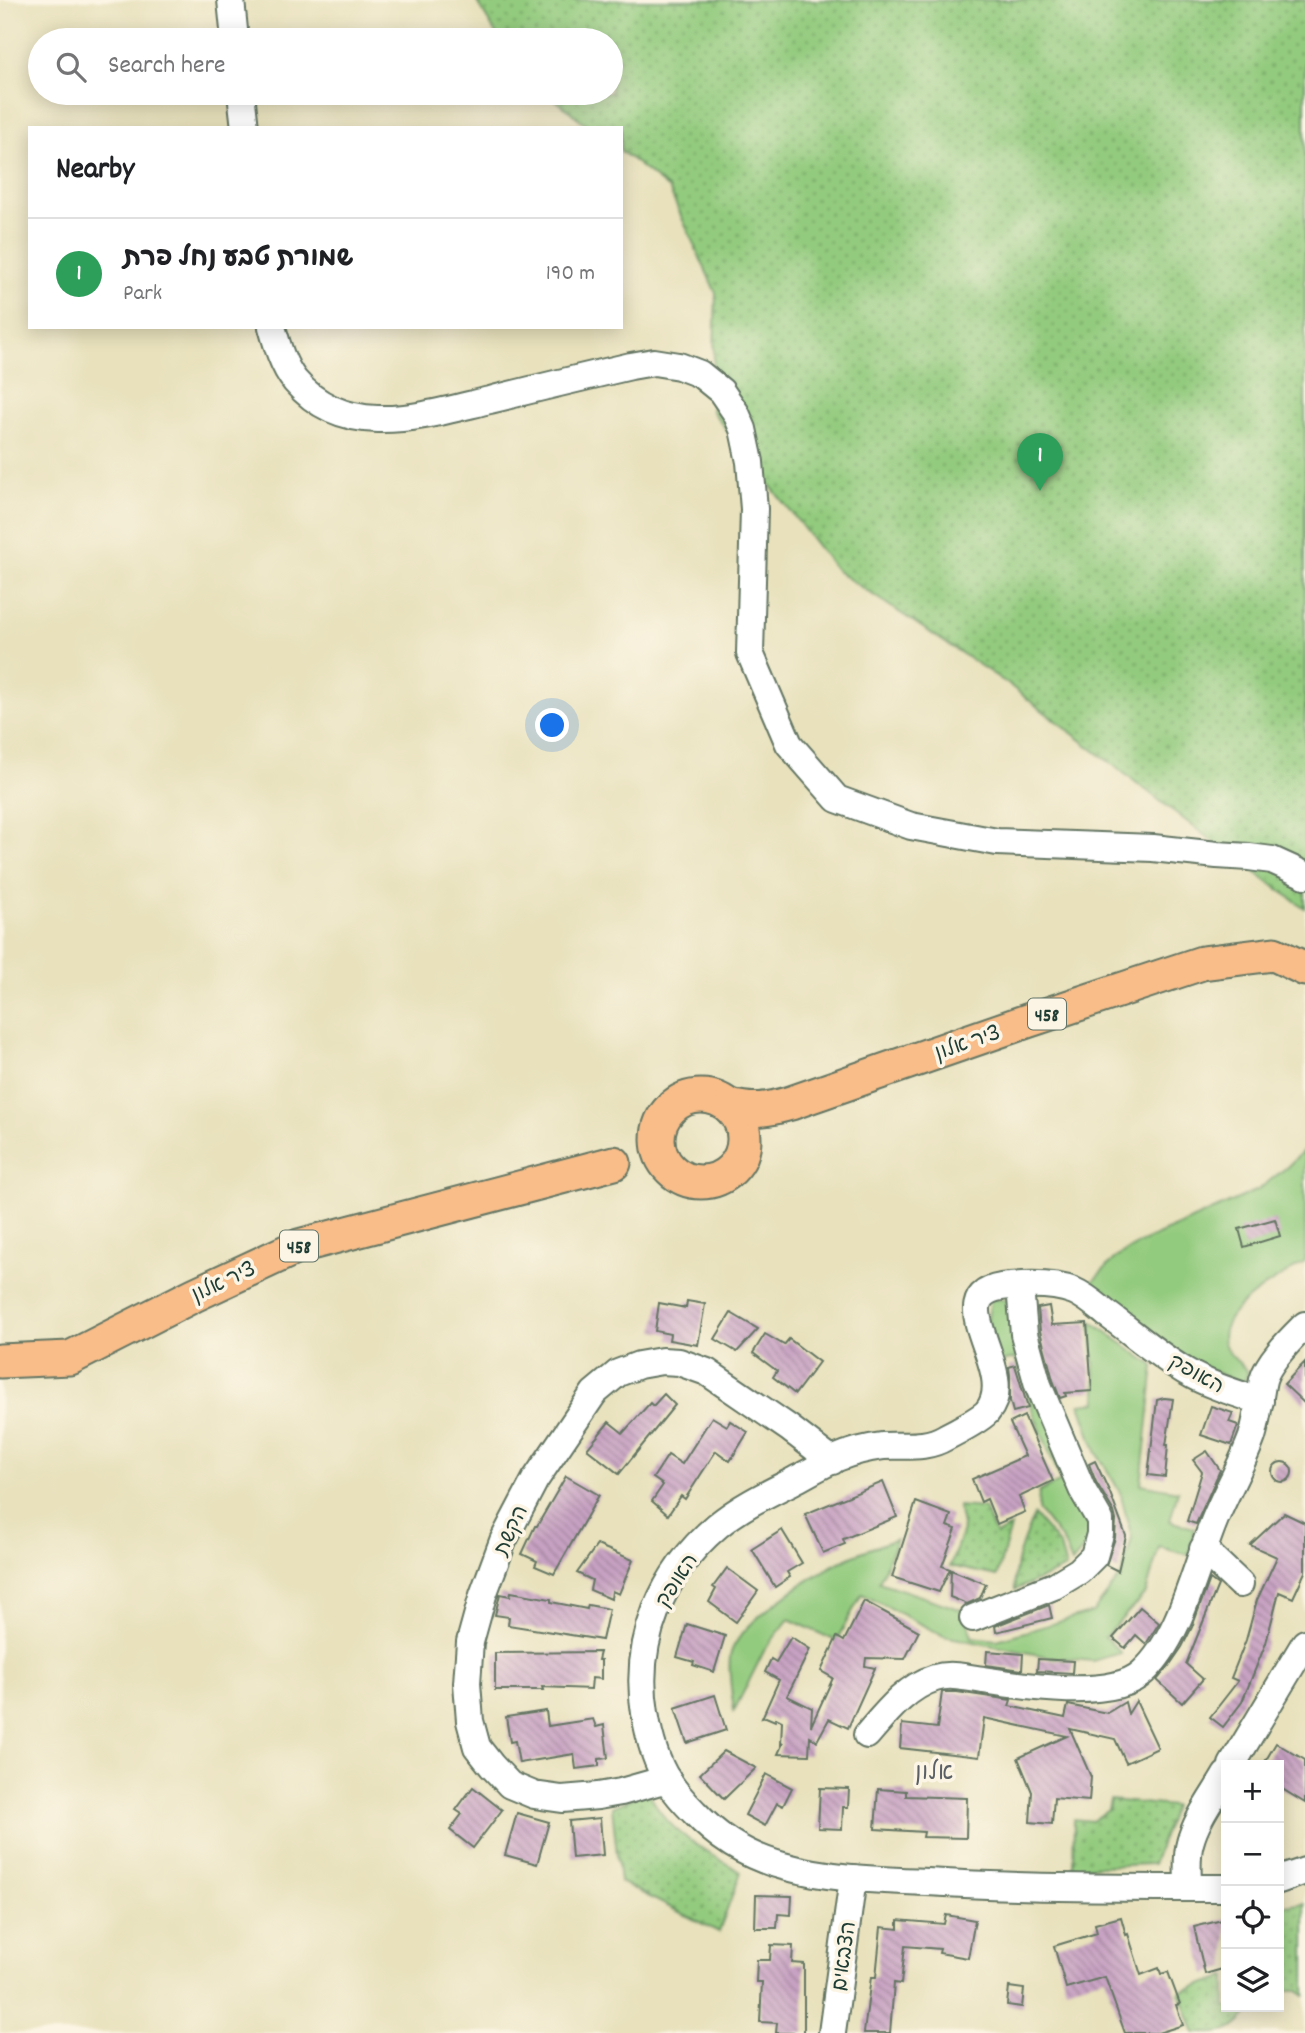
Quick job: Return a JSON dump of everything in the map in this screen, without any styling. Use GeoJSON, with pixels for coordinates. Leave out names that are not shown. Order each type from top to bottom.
{"type":"FeatureCollection","features":[{"type":"Feature","properties":{"kind":"main road","name":"ציר אלון"},"geometry":{"type":"LineString","coordinates":[[729,1106],[759,1111],[791,1103],[1202,963],[1273,954],[1305,969]]}},
{"type":"Feature","properties":{"kind":"main road"},"geometry":{"type":"LineString","coordinates":[[703,1096],[721,1100],[729,1106],[741,1121],[744,1130],[743,1149],[734,1167],[710,1181],[690,1180],[673,1171],[659,1147],[660,1128],[669,1111],[684,1099],[703,1096]]}},
{"type":"Feature","properties":{"kind":"main road","name":"ציר אלון"},"geometry":{"type":"LineString","coordinates":[[743,1149],[754,1133],[791,1103]]}},
{"type":"Feature","properties":{"kind":"main road","name":"ציר אלון"},"geometry":{"type":"LineString","coordinates":[[614,1163],[639,1147],[660,1128]]}},
{"type":"Feature","properties":{"kind":"main road","name":"ציר אלון"},"geometry":{"type":"LineString","coordinates":[[0,1362],[70,1358],[194,1295],[299,1246],[614,1163],[637,1160],[667,1164]]}},
{"type":"Feature","properties":{"kind":"street"},"geometry":{"type":"LineString","coordinates":[[231,0],[234,28]]}},
{"type":"Feature","properties":{"kind":"street"},"geometry":{"type":"LineString","coordinates":[[242,105],[245,126]]}},
{"type":"Feature","properties":{"kind":"street"},"geometry":{"type":"LineString","coordinates":[[273,329],[280,352],[295,380],[303,388],[321,404],[348,415],[373,420],[402,419],[443,411],[654,362],[678,366],[700,374],[721,391],[736,413],[743,429],[750,462],[754,509],[750,653],[789,744],[837,799],[911,826],[997,842],[1153,848],[1249,857],[1272,860],[1305,875]]}},
{"type":"Feature","properties":{"kind":"street","name":"האופק"},"geometry":{"type":"LineString","coordinates":[[1221,1888],[1006,1887],[853,1878],[811,1873],[760,1858],[738,1847],[698,1817],[667,1779],[654,1751],[648,1728],[643,1687],[644,1650],[664,1590],[689,1555],[715,1528],[736,1512],[832,1461],[866,1448],[925,1446],[941,1441],[987,1412],[996,1394],[997,1378],[977,1324],[976,1305],[985,1292],[1006,1286],[1049,1286],[1073,1291],[1185,1371],[1225,1390],[1260,1401]]}},
{"type":"Feature","properties":{"kind":"street"},"geometry":{"type":"LineString","coordinates":[[973,1618],[1054,1586],[1079,1571],[1094,1556],[1100,1534],[1100,1520],[1082,1489],[1038,1385],[1024,1334],[1020,1286]]}},
{"type":"Feature","properties":{"kind":"street"},"geometry":{"type":"LineString","coordinates":[[867,1735],[889,1709],[906,1695],[937,1678],[959,1675],[1086,1690],[1108,1688],[1142,1674],[1166,1643],[1181,1612],[1203,1549],[1252,1437],[1264,1377],[1291,1339],[1305,1325]]}},
{"type":"Feature","properties":{"kind":"street","name":"הקשת"},"geometry":{"type":"LineString","coordinates":[[667,1779],[598,1796],[562,1798],[534,1795],[510,1785],[477,1746],[470,1721],[467,1683],[470,1643],[483,1595],[503,1541],[535,1480],[594,1393],[618,1373],[639,1365],[662,1361],[679,1362],[707,1372],[832,1461]]}},
{"type":"Feature","properties":{"kind":"street"},"geometry":{"type":"LineString","coordinates":[[1203,1549],[1240,1584]]}},
{"type":"Feature","properties":{"kind":"street"},"geometry":{"type":"LineString","coordinates":[[1235,1760],[1305,1643]]}},
{"type":"Feature","properties":{"kind":"street"},"geometry":{"type":"LineString","coordinates":[[1188,1887],[1189,1843],[1221,1784]]}},
{"type":"Feature","properties":{"kind":"street"},"geometry":{"type":"LineString","coordinates":[[1284,1878],[1305,1871]]}},
{"type":"Feature","properties":{"kind":"street","name":"הצבאים"},"geometry":{"type":"LineString","coordinates":[[832,2033],[853,1878]]}},
{"type":"Feature","properties":{"kind":"green space"},"geometry":{"type":"Polygon","coordinates":[[[476,0],[1305,0],[1305,908],[1224,850],[1008,684],[837,571],[712,411],[716,293],[669,189],[623,153],[623,126],[588,126],[562,105],[623,105],[623,28],[493,28],[476,0]]]}},
{"type":"Feature","properties":{"kind":"green space"},"geometry":{"type":"Polygon","coordinates":[[[1305,1149],[1305,1262],[1252,1295],[1230,1318],[1224,1331],[1226,1348],[1248,1372],[1244,1382],[1238,1382],[1190,1361],[1088,1286],[1114,1259],[1140,1243],[1258,1190],[1305,1149]]]}},
{"type":"Feature","properties":{"kind":"green space"},"geometry":{"type":"Polygon","coordinates":[[[991,1299],[1012,1300],[1086,1500],[1092,1538],[1072,1563],[1063,1541],[1038,1510],[1039,1492],[1061,1481],[1015,1358],[1000,1363],[987,1324],[991,1299]]]}},
{"type":"Feature","properties":{"kind":"green space"},"geometry":{"type":"Polygon","coordinates":[[[1091,1321],[1154,1366],[1141,1484],[1178,1491],[1170,1521],[1194,1528],[1189,1555],[1159,1547],[1146,1593],[1105,1637],[1121,1653],[1093,1661],[1050,1657],[944,1636],[862,1594],[836,1641],[789,1619],[765,1649],[734,1711],[730,1657],[735,1644],[746,1629],[779,1600],[817,1575],[853,1555],[897,1539],[879,1582],[965,1611],[972,1637],[997,1640],[1093,1612],[1122,1574],[1132,1538],[1120,1492],[1096,1451],[1080,1404],[1097,1402],[1091,1321]]]}},
{"type":"Feature","properties":{"kind":"green space"},"geometry":{"type":"Polygon","coordinates":[[[958,1506],[984,1508],[996,1535],[1011,1527],[997,1576],[950,1566],[963,1530],[958,1506]]]}},
{"type":"Feature","properties":{"kind":"green space"},"geometry":{"type":"Polygon","coordinates":[[[1034,1515],[1060,1546],[1066,1568],[1015,1590],[1017,1561],[1034,1515]]]}},
{"type":"Feature","properties":{"kind":"green space"},"geometry":{"type":"Polygon","coordinates":[[[649,1791],[656,1805],[675,1829],[700,1848],[741,1872],[719,1932],[620,1882],[612,1807],[649,1791]]]}},
{"type":"Feature","properties":{"kind":"green space"},"geometry":{"type":"Polygon","coordinates":[[[1110,1800],[1174,1806],[1153,1864],[1073,1867],[1074,1819],[1092,1821],[1108,1810],[1110,1800]]]}},
{"type":"Feature","properties":{"kind":"green space"},"geometry":{"type":"Polygon","coordinates":[[[1305,1903],[1305,1995],[1298,1990],[1284,1990],[1284,1906],[1305,1903]]]}},
{"type":"Feature","properties":{"kind":"green space"},"geometry":{"type":"Polygon","coordinates":[[[1221,1979],[1221,2012],[1250,2012],[1230,2030],[1195,2033],[1180,1992],[1221,1979]]]}},
{"type":"Feature","properties":{"kind":"building"},"geometry":{"type":"Polygon","coordinates":[[[1275,1219],[1280,1236],[1244,1247],[1239,1229],[1275,1219]]]}},
{"type":"Feature","properties":{"kind":"building"},"geometry":{"type":"Polygon","coordinates":[[[687,1301],[705,1304],[698,1345],[669,1340],[670,1334],[655,1331],[659,1303],[686,1308],[687,1301]]]}},
{"type":"Feature","properties":{"kind":"building"},"geometry":{"type":"Polygon","coordinates":[[[1049,1306],[1052,1325],[1087,1323],[1092,1391],[1065,1393],[1066,1396],[1060,1398],[1040,1331],[1038,1308],[1049,1306]]]}},
{"type":"Feature","properties":{"kind":"building"},"geometry":{"type":"Polygon","coordinates":[[[731,1313],[758,1329],[737,1352],[715,1339],[731,1313]]]}},
{"type":"Feature","properties":{"kind":"building"},"geometry":{"type":"Polygon","coordinates":[[[765,1334],[784,1345],[789,1339],[819,1362],[795,1394],[773,1377],[777,1371],[753,1353],[765,1334]]]}},
{"type":"Feature","properties":{"kind":"building"},"geometry":{"type":"Polygon","coordinates":[[[1305,1362],[1305,1404],[1284,1384],[1305,1362]]]}},
{"type":"Feature","properties":{"kind":"building"},"geometry":{"type":"Polygon","coordinates":[[[1015,1365],[1028,1408],[1013,1412],[1009,1367],[1015,1365]]]}},
{"type":"Feature","properties":{"kind":"building"},"geometry":{"type":"Polygon","coordinates":[[[664,1394],[675,1405],[619,1474],[587,1449],[609,1422],[623,1433],[650,1403],[653,1406],[664,1394]]]}},
{"type":"Feature","properties":{"kind":"building"},"geometry":{"type":"Polygon","coordinates":[[[1173,1399],[1166,1445],[1165,1477],[1148,1475],[1157,1400],[1173,1399]]]}},
{"type":"Feature","properties":{"kind":"building"},"geometry":{"type":"Polygon","coordinates":[[[1211,1406],[1233,1413],[1229,1422],[1238,1425],[1231,1445],[1201,1435],[1211,1406]]]}},
{"type":"Feature","properties":{"kind":"building"},"geometry":{"type":"Polygon","coordinates":[[[1024,1416],[1053,1481],[1019,1497],[1025,1512],[997,1524],[987,1499],[981,1502],[972,1479],[1025,1456],[1010,1423],[1024,1416]]]}},
{"type":"Feature","properties":{"kind":"building"},"geometry":{"type":"Polygon","coordinates":[[[712,1417],[727,1426],[730,1421],[748,1432],[730,1461],[716,1451],[685,1499],[681,1496],[668,1515],[652,1501],[663,1485],[653,1478],[668,1455],[682,1464],[712,1417]]]}},
{"type":"Feature","properties":{"kind":"building"},"geometry":{"type":"Polygon","coordinates":[[[1207,1451],[1220,1470],[1196,1524],[1187,1521],[1202,1472],[1193,1460],[1207,1451]]]}},
{"type":"Feature","properties":{"kind":"building"},"geometry":{"type":"Polygon","coordinates":[[[1095,1461],[1126,1536],[1118,1571],[1106,1565],[1115,1538],[1116,1520],[1089,1464],[1095,1461]]]}},
{"type":"Feature","properties":{"kind":"building"},"geometry":{"type":"Polygon","coordinates":[[[1278,1462],[1286,1462],[1292,1472],[1286,1482],[1278,1482],[1272,1476],[1272,1468],[1278,1462]]]}},
{"type":"Feature","properties":{"kind":"building"},"geometry":{"type":"Polygon","coordinates":[[[566,1476],[599,1495],[554,1574],[535,1566],[537,1561],[522,1554],[535,1526],[566,1476]]]}},
{"type":"Feature","properties":{"kind":"building"},"geometry":{"type":"Polygon","coordinates":[[[883,1482],[897,1517],[843,1539],[845,1544],[823,1553],[805,1514],[883,1482]]]}},
{"type":"Feature","properties":{"kind":"building"},"geometry":{"type":"Polygon","coordinates":[[[916,1502],[951,1515],[947,1526],[956,1529],[942,1566],[950,1569],[939,1592],[892,1577],[916,1502]]]}},
{"type":"Feature","properties":{"kind":"building"},"geometry":{"type":"Polygon","coordinates":[[[1284,1513],[1305,1523],[1305,1572],[1293,1598],[1279,1592],[1266,1643],[1242,1702],[1223,1727],[1210,1717],[1238,1681],[1231,1678],[1246,1640],[1257,1600],[1277,1557],[1250,1545],[1284,1513]]]}},
{"type":"Feature","properties":{"kind":"building"},"geometry":{"type":"Polygon","coordinates":[[[782,1530],[802,1563],[787,1572],[790,1577],[775,1587],[752,1549],[782,1530]]]}},
{"type":"Feature","properties":{"kind":"building"},"geometry":{"type":"Polygon","coordinates":[[[597,1545],[633,1560],[619,1594],[612,1591],[611,1599],[590,1590],[592,1580],[577,1573],[597,1545]]]}},
{"type":"Feature","properties":{"kind":"building"},"geometry":{"type":"Polygon","coordinates":[[[727,1568],[758,1591],[736,1622],[709,1602],[716,1589],[713,1587],[727,1568]]]}},
{"type":"Feature","properties":{"kind":"building"},"geometry":{"type":"Polygon","coordinates":[[[951,1570],[986,1584],[980,1598],[967,1604],[950,1597],[951,1570]]]}},
{"type":"Feature","properties":{"kind":"building"},"geometry":{"type":"Polygon","coordinates":[[[1210,1579],[1218,1585],[1186,1664],[1203,1679],[1182,1703],[1157,1680],[1182,1647],[1210,1579]]]}},
{"type":"Feature","properties":{"kind":"building"},"geometry":{"type":"Polygon","coordinates":[[[511,1592],[587,1609],[588,1605],[609,1609],[602,1640],[508,1625],[509,1617],[495,1615],[500,1594],[510,1596],[511,1592]]]}},
{"type":"Feature","properties":{"kind":"building"},"geometry":{"type":"Polygon","coordinates":[[[864,1601],[919,1631],[905,1659],[866,1658],[865,1666],[875,1668],[848,1728],[829,1719],[817,1741],[810,1737],[809,1755],[778,1754],[783,1743],[781,1745],[782,1721],[762,1718],[779,1680],[765,1672],[771,1659],[776,1662],[791,1637],[810,1649],[787,1696],[812,1708],[811,1726],[833,1678],[821,1671],[837,1637],[844,1641],[864,1601]]]}},
{"type":"Feature","properties":{"kind":"building"},"geometry":{"type":"Polygon","coordinates":[[[1049,1605],[1052,1618],[996,1632],[995,1626],[1049,1605]]]}},
{"type":"Feature","properties":{"kind":"building"},"geometry":{"type":"Polygon","coordinates":[[[1140,1607],[1159,1623],[1146,1644],[1136,1635],[1125,1648],[1113,1638],[1140,1607]]]}},
{"type":"Feature","properties":{"kind":"building"},"geometry":{"type":"Polygon","coordinates":[[[687,1624],[725,1636],[714,1672],[677,1657],[687,1624]]]}},
{"type":"Feature","properties":{"kind":"building"},"geometry":{"type":"Polygon","coordinates":[[[987,1651],[1023,1654],[1022,1670],[986,1665],[987,1651]]]}},
{"type":"Feature","properties":{"kind":"building"},"geometry":{"type":"Polygon","coordinates":[[[600,1652],[598,1660],[601,1660],[601,1679],[592,1678],[591,1689],[542,1687],[543,1690],[495,1690],[495,1653],[600,1652]]]}},
{"type":"Feature","properties":{"kind":"building"},"geometry":{"type":"Polygon","coordinates":[[[1038,1659],[1073,1661],[1072,1673],[1037,1671],[1038,1659]]]}},
{"type":"Feature","properties":{"kind":"building"},"geometry":{"type":"Polygon","coordinates":[[[942,1692],[1011,1700],[1009,1706],[1065,1718],[1068,1705],[1107,1713],[1125,1702],[1128,1714],[1136,1701],[1158,1748],[1126,1763],[1115,1739],[1070,1729],[1091,1777],[1089,1801],[1054,1798],[1052,1824],[1030,1822],[1032,1792],[1018,1758],[1067,1736],[984,1718],[979,1757],[900,1748],[902,1724],[937,1728],[942,1692]]]}},
{"type":"Feature","properties":{"kind":"building"},"geometry":{"type":"Polygon","coordinates":[[[715,1695],[726,1730],[687,1743],[675,1708],[715,1695]]]}},
{"type":"Feature","properties":{"kind":"building"},"geometry":{"type":"Polygon","coordinates":[[[546,1711],[548,1726],[593,1719],[596,1727],[604,1725],[608,1758],[599,1759],[599,1766],[576,1769],[574,1754],[519,1763],[515,1741],[510,1742],[506,1717],[546,1711]]]}},
{"type":"Feature","properties":{"kind":"building"},"geometry":{"type":"Polygon","coordinates":[[[1276,1743],[1305,1760],[1305,1803],[1284,1790],[1284,1760],[1266,1760],[1276,1743]]]}},
{"type":"Feature","properties":{"kind":"building"},"geometry":{"type":"Polygon","coordinates":[[[724,1751],[756,1768],[724,1799],[700,1774],[724,1751]]]}},
{"type":"Feature","properties":{"kind":"building"},"geometry":{"type":"Polygon","coordinates":[[[766,1774],[792,1788],[783,1806],[777,1803],[765,1826],[745,1815],[766,1774]]]}},
{"type":"Feature","properties":{"kind":"building"},"geometry":{"type":"Polygon","coordinates":[[[473,1787],[502,1810],[473,1848],[450,1830],[462,1814],[456,1810],[473,1787]]]}},
{"type":"Feature","properties":{"kind":"building"},"geometry":{"type":"Polygon","coordinates":[[[820,1788],[849,1789],[848,1807],[843,1807],[842,1829],[818,1828],[820,1788]]]}},
{"type":"Feature","properties":{"kind":"building"},"geometry":{"type":"Polygon","coordinates":[[[878,1789],[906,1791],[906,1796],[967,1798],[966,1838],[923,1837],[924,1832],[875,1829],[878,1789]]]}},
{"type":"Feature","properties":{"kind":"building"},"geometry":{"type":"Polygon","coordinates":[[[517,1813],[549,1822],[537,1864],[505,1855],[517,1813]]]}},
{"type":"Feature","properties":{"kind":"building"},"geometry":{"type":"Polygon","coordinates":[[[600,1818],[603,1855],[572,1858],[569,1821],[600,1818]]]}},
{"type":"Feature","properties":{"kind":"building"},"geometry":{"type":"Polygon","coordinates":[[[756,1895],[792,1896],[791,1915],[778,1914],[777,1928],[755,1928],[756,1895]]]}},
{"type":"Feature","properties":{"kind":"building"},"geometry":{"type":"Polygon","coordinates":[[[946,1915],[975,1920],[968,1958],[939,1953],[940,1949],[905,1946],[901,1984],[894,1983],[890,2033],[864,2033],[871,1977],[876,1977],[881,1927],[898,1929],[898,1920],[944,1924],[946,1915]]]}},
{"type":"Feature","properties":{"kind":"building"},"geometry":{"type":"Polygon","coordinates":[[[1121,1917],[1141,1975],[1159,1968],[1161,1974],[1168,1972],[1180,2004],[1176,2005],[1183,2025],[1158,2033],[1125,2033],[1105,1977],[1066,1988],[1054,1946],[1097,1933],[1095,1924],[1121,1917]]]}},
{"type":"Feature","properties":{"kind":"building"},"geometry":{"type":"Polygon","coordinates":[[[1221,1920],[1221,1969],[1205,1974],[1194,1927],[1221,1920]]]}},
{"type":"Feature","properties":{"kind":"building"},"geometry":{"type":"Polygon","coordinates":[[[771,1945],[793,1946],[792,1963],[804,1964],[804,2033],[776,2033],[777,2023],[760,2022],[762,1982],[756,1982],[757,1960],[770,1960],[771,1945]]]}},
{"type":"Feature","properties":{"kind":"building"},"geometry":{"type":"Polygon","coordinates":[[[1009,1987],[1024,1989],[1022,2007],[1007,2005],[1009,1987]]]}},
{"type":"Feature","properties":{"kind":"place","name":"שמורת טבע נחל פרת"},"geometry":{"type":"Point","coordinates":[1040,491]}},
{"type":"Feature","properties":{"kind":"district","name":"אלון"},"geometry":{"type":"Point","coordinates":[934,1771]}}]}
